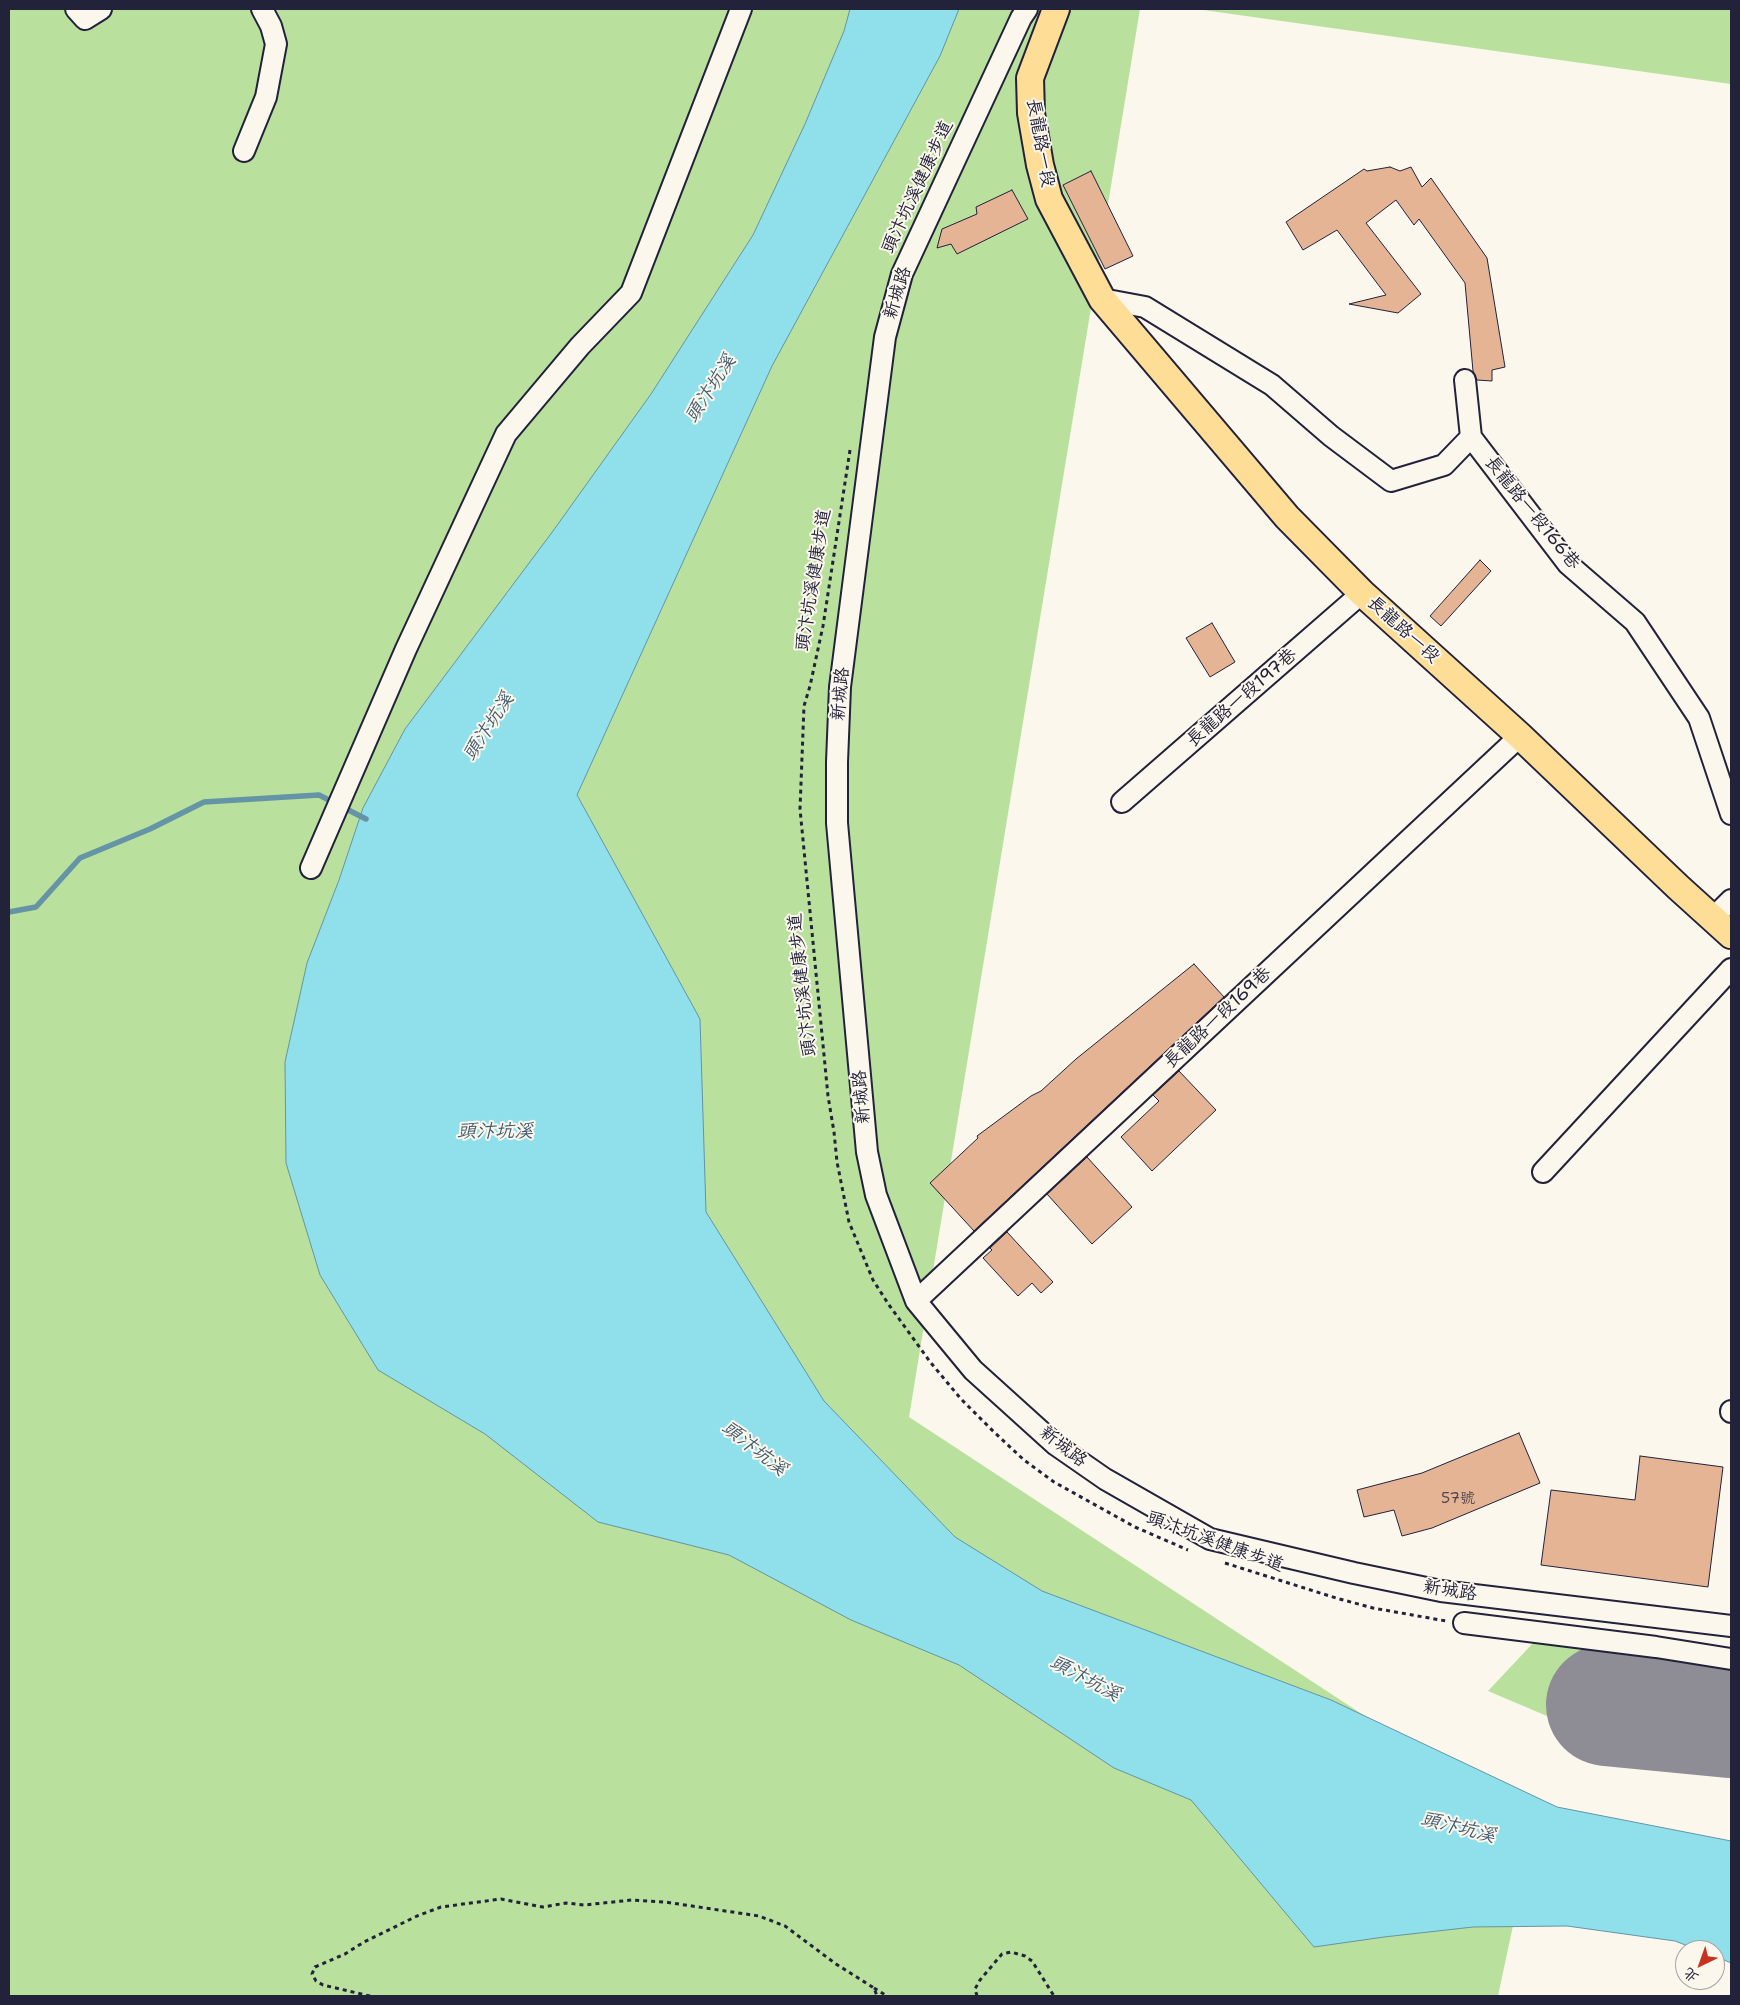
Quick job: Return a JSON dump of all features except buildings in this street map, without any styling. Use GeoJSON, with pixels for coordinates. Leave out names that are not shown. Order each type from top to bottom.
{"type":"FeatureCollection","features":[{"type":"Feature","properties":{"kind":"main road","name":"長龍路一段"},"geometry":{"type":"LineString","coordinates":[[1056,9],[1030,78],[1031,113],[1040,165],[1049,199],[1102,299],[1287,518],[1362,593],[1520,736],[1722,926]]}},
{"type":"Feature","properties":{"kind":"street"},"geometry":{"type":"LineString","coordinates":[[76,9],[85,19],[101,9]]}},
{"type":"Feature","properties":{"kind":"street"},"geometry":{"type":"LineString","coordinates":[[244,151],[266,97],[276,44],[271,26],[262,9]]}},
{"type":"Feature","properties":{"kind":"street"},"geometry":{"type":"LineString","coordinates":[[311,868],[406,649],[506,434],[580,346],[631,293],[741,9]]}},
{"type":"Feature","properties":{"kind":"street","name":"新城路"},"geometry":{"type":"LineString","coordinates":[[1028,9],[1021,18],[902,274],[885,337],[840,687],[837,762],[838,823],[867,1152],[876,1195],[916,1301],[973,1370],[1056,1445],[1105,1479],[1210,1539],[1354,1574],[1441,1592],[1731,1626]]}},
{"type":"Feature","properties":{"kind":"street"},"geometry":{"type":"LineString","coordinates":[[1102,299],[1145,306],[1272,385],[1331,436],[1391,481],[1444,465],[1471,437],[1465,380]]}},
{"type":"Feature","properties":{"kind":"street","name":"長龍路一段166巷"},"geometry":{"type":"LineString","coordinates":[[1471,437],[1568,564],[1635,622],[1699,718],[1731,814]]}},
{"type":"Feature","properties":{"kind":"street","name":"長龍路一段197巷"},"geometry":{"type":"LineString","coordinates":[[1122,802],[1362,593]]}},
{"type":"Feature","properties":{"kind":"street","name":"長龍路一段169巷"},"geometry":{"type":"LineString","coordinates":[[916,1301],[1520,736]]}},
{"type":"Feature","properties":{"kind":"street"},"geometry":{"type":"LineString","coordinates":[[1722,926],[1731,900]]}},
{"type":"Feature","properties":{"kind":"street"},"geometry":{"type":"LineString","coordinates":[[1543,1172],[1731,969]]}},
{"type":"Feature","properties":{"kind":"street"},"geometry":{"type":"LineString","coordinates":[[1464,1623],[1656,1647],[1731,1659]]}},
{"type":"Feature","properties":{"kind":"path","name":"頭汴坑溪健康步道"},"geometry":{"type":"LineString","coordinates":[[850,447],[823,626],[804,706],[800,809],[828,1096],[848,1222],[874,1280],[889,1305],[931,1363],[961,1399],[994,1432],[1024,1460],[1054,1482],[1135,1527],[1190,1551]]}},
{"type":"Feature","properties":{"kind":"path","name":"頭汴坑溪健康步道"},"geometry":{"type":"LineString","coordinates":[[1220,1562],[1373,1608],[1464,1623]]}},
{"type":"Feature","properties":{"kind":"path"},"geometry":{"type":"LineString","coordinates":[[370,1996],[330,1987],[316,1981],[312,1974],[315,1967],[346,1954],[364,1942],[417,1916],[441,1907],[501,1898],[543,1906],[566,1903],[584,1905],[632,1900],[665,1902],[759,1916],[785,1926],[836,1964],[887,1996]]}},
{"type":"Feature","properties":{"kind":"path"},"geometry":{"type":"LineString","coordinates":[[977,1996],[975,1989],[980,1980],[1002,1954],[1011,1952],[1025,1956],[1032,1961],[1054,1996]]}},
{"type":"Feature","properties":{"kind":"path"},"geometry":{"type":"LineString","coordinates":[[874,1988],[877,1996]]}},
{"type":"Feature","properties":{"kind":"green space"},"geometry":{"type":"Polygon","coordinates":[[[9,9],[1140,9],[909,1417],[1534,1827],[1498,1996],[9,1996],[9,9]]]}},
{"type":"Feature","properties":{"kind":"green space"},"geometry":{"type":"Polygon","coordinates":[[[1196,9],[1731,9],[1731,84],[1196,9]]]}},
{"type":"Feature","properties":{"kind":"green space"},"geometry":{"type":"Polygon","coordinates":[[[1534,1642],[1731,1662],[1731,1763],[1620,1747],[1488,1691],[1534,1642]]]}},
{"type":"Feature","properties":{"kind":"water","name":"頭汴坑溪"},"geometry":{"type":"Polygon","coordinates":[[[850,9],[959,9],[940,56],[772,366],[577,795],[700,1019],[706,1212],[824,1401],[955,1537],[1042,1591],[1331,1700],[1557,1807],[1731,1841],[1731,1963],[1725,1960],[1725,1940],[1675,1941],[1567,1926],[1473,1927],[1314,1947],[1191,1800],[1114,1768],[959,1665],[851,1620],[729,1555],[598,1522],[485,1434],[378,1370],[320,1275],[286,1163],[285,1062],[307,963],[339,880],[363,808],[405,729],[553,531],[651,394],[753,235],[805,124],[844,31],[850,9]]]}},
{"type":"Feature","properties":{"kind":"waterway"},"geometry":{"type":"LineString","coordinates":[[9,912],[36,907],[80,858],[150,829],[204,802],[319,795],[366,819]]}},
{"type":"Feature","properties":{"kind":"runway"},"geometry":{"type":"LineString","coordinates":[[1607,1705],[1731,1717]]}}]}
